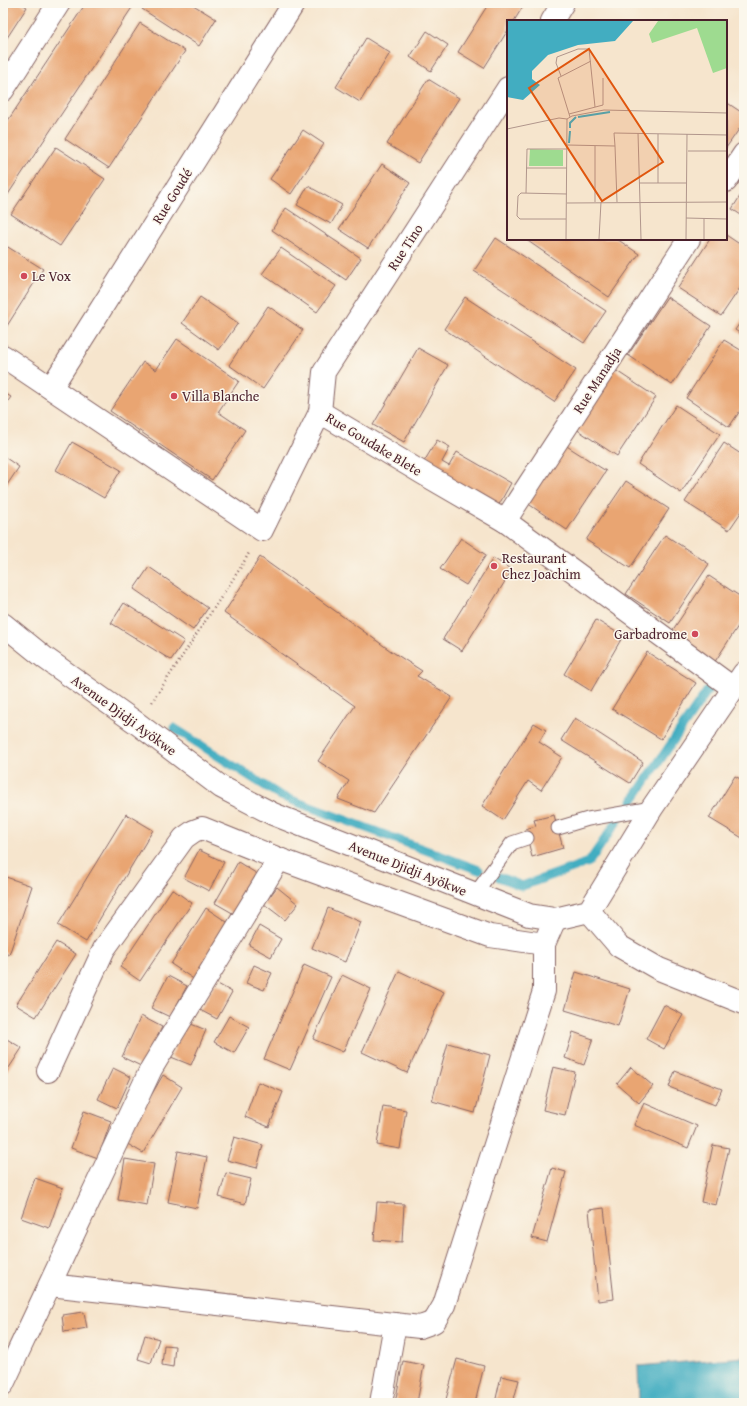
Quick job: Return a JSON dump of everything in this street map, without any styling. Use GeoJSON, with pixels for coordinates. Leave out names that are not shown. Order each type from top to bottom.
{"type":"FeatureCollection","features":[{"type":"Feature","properties":{"kind":"street"},"geometry":{"type":"LineString","coordinates":[[3,90],[59,3]]}},
{"type":"Feature","properties":{"kind":"street","name":"Rue Goudé"},"geometry":{"type":"LineString","coordinates":[[51,388],[294,3]]}},
{"type":"Feature","properties":{"kind":"street"},"geometry":{"type":"LineString","coordinates":[[553,20],[563,3]]}},
{"type":"Feature","properties":{"kind":"street","name":"Rue Tino"},"geometry":{"type":"LineString","coordinates":[[320,412],[324,372],[507,90]]}},
{"type":"Feature","properties":{"kind":"street"},"geometry":{"type":"LineString","coordinates":[[727,180],[744,154]]}},
{"type":"Feature","properties":{"kind":"street","name":"Rue Manadja"},"geometry":{"type":"LineString","coordinates":[[505,521],[688,240]]}},
{"type":"Feature","properties":{"kind":"street"},"geometry":{"type":"LineString","coordinates":[[3,356],[262,530]]}},
{"type":"Feature","properties":{"kind":"street","name":"Rue Goudake Blete"},"geometry":{"type":"LineString","coordinates":[[262,530],[320,412],[505,521],[739,680]]}},
{"type":"Feature","properties":{"kind":"street","name":"Avenue Djidji Ayökwe"},"geometry":{"type":"LineString","coordinates":[[3,624],[45,658],[138,724],[221,787],[273,814],[529,915],[555,919],[589,911]]}},
{"type":"Feature","properties":{"kind":"street"},"geometry":{"type":"LineString","coordinates":[[739,680],[652,808],[589,911],[619,946],[659,969],[744,1003]]}},
{"type":"Feature","properties":{"kind":"street"},"geometry":{"type":"LineString","coordinates":[[48,1071],[104,949],[184,838],[194,831],[202,828],[279,859],[490,936],[544,944]]}},
{"type":"Feature","properties":{"kind":"street"},"geometry":{"type":"LineString","coordinates":[[3,1384],[151,1069],[279,859]]}},
{"type":"Feature","properties":{"kind":"street"},"geometry":{"type":"LineString","coordinates":[[50,1284],[420,1327],[434,1322],[444,1305],[544,991],[544,944],[555,919]]}},
{"type":"Feature","properties":{"kind":"street"},"geometry":{"type":"LineString","coordinates":[[381,1403],[396,1324]]}},
{"type":"Feature","properties":{"kind":"lane"},"geometry":{"type":"LineString","coordinates":[[558,828],[588,819],[652,808]]}},
{"type":"Feature","properties":{"kind":"lane"},"geometry":{"type":"LineString","coordinates":[[475,894],[512,843],[527,838]]}},
{"type":"Feature","properties":{"kind":"path"},"geometry":{"type":"LineString","coordinates":[[138,724],[242,567],[262,530]]}},
{"type":"Feature","properties":{"kind":"water"},"geometry":{"type":"Polygon","coordinates":[[[744,1357],[744,1403],[639,1403],[638,1366],[744,1357]]]}},
{"type":"Feature","properties":{"kind":"building"},"geometry":{"type":"Polygon","coordinates":[[[3,3],[20,3],[27,7],[3,44],[3,3]]]}},
{"type":"Feature","properties":{"kind":"building"},"geometry":{"type":"Polygon","coordinates":[[[86,3],[135,3],[3,202],[3,128],[86,3]]]}},
{"type":"Feature","properties":{"kind":"building"},"geometry":{"type":"Polygon","coordinates":[[[146,3],[190,3],[216,19],[199,46],[142,9],[146,3]]]}},
{"type":"Feature","properties":{"kind":"building"},"geometry":{"type":"Polygon","coordinates":[[[489,3],[525,3],[515,20],[507,20],[507,32],[484,68],[458,52],[489,3]]]}},
{"type":"Feature","properties":{"kind":"building"},"geometry":{"type":"Polygon","coordinates":[[[140,23],[185,51],[109,168],[65,139],[140,23]]]}},
{"type":"Feature","properties":{"kind":"building"},"geometry":{"type":"Polygon","coordinates":[[[427,31],[448,45],[431,71],[410,57],[427,31]]]}},
{"type":"Feature","properties":{"kind":"building"},"geometry":{"type":"Polygon","coordinates":[[[366,38],[390,53],[360,102],[336,87],[366,38]]]}},
{"type":"Feature","properties":{"kind":"building"},"geometry":{"type":"Polygon","coordinates":[[[428,79],[459,98],[418,163],[387,144],[428,79]]]}},
{"type":"Feature","properties":{"kind":"building"},"geometry":{"type":"Polygon","coordinates":[[[727,103],[744,114],[744,122],[727,147],[727,103]]]}},
{"type":"Feature","properties":{"kind":"building"},"geometry":{"type":"Polygon","coordinates":[[[303,130],[324,144],[291,194],[270,179],[303,130]]]}},
{"type":"Feature","properties":{"kind":"building"},"geometry":{"type":"Polygon","coordinates":[[[56,147],[105,179],[60,246],[11,214],[56,147]]]}},
{"type":"Feature","properties":{"kind":"building"},"geometry":{"type":"Polygon","coordinates":[[[382,164],[410,183],[368,248],[339,229],[382,164]]]}},
{"type":"Feature","properties":{"kind":"building"},"geometry":{"type":"Polygon","coordinates":[[[308,186],[342,205],[331,224],[297,205],[308,186]]]}},
{"type":"Feature","properties":{"kind":"building"},"geometry":{"type":"Polygon","coordinates":[[[744,190],[744,217],[732,209],[744,190]]]}},
{"type":"Feature","properties":{"kind":"building"},"geometry":{"type":"Polygon","coordinates":[[[286,208],[361,258],[346,280],[272,230],[286,208]]]}},
{"type":"Feature","properties":{"kind":"building"},"geometry":{"type":"Polygon","coordinates":[[[727,236],[744,247],[744,282],[721,316],[678,288],[709,240],[727,240],[727,236]]]}},
{"type":"Feature","properties":{"kind":"building"},"geometry":{"type":"Polygon","coordinates":[[[496,238],[606,311],[584,343],[474,271],[496,238]]]}},
{"type":"Feature","properties":{"kind":"building"},"geometry":{"type":"Polygon","coordinates":[[[526,240],[618,240],[639,254],[609,297],[526,240]]]}},
{"type":"Feature","properties":{"kind":"building"},"geometry":{"type":"Polygon","coordinates":[[[3,244],[43,269],[5,329],[3,327],[3,244]]]}},
{"type":"Feature","properties":{"kind":"building"},"geometry":{"type":"Polygon","coordinates":[[[281,248],[336,286],[317,312],[262,274],[281,248]]]}},
{"type":"Feature","properties":{"kind":"building"},"geometry":{"type":"Polygon","coordinates":[[[200,297],[238,323],[219,350],[182,323],[200,297]]]}},
{"type":"Feature","properties":{"kind":"building"},"geometry":{"type":"Polygon","coordinates":[[[465,297],[576,370],[554,402],[444,329],[465,297]]]}},
{"type":"Feature","properties":{"kind":"building"},"geometry":{"type":"Polygon","coordinates":[[[667,297],[711,326],[672,385],[628,355],[667,297]]]}},
{"type":"Feature","properties":{"kind":"building"},"geometry":{"type":"Polygon","coordinates":[[[268,306],[303,330],[263,389],[229,365],[268,306]]]}},
{"type":"Feature","properties":{"kind":"building"},"geometry":{"type":"Polygon","coordinates":[[[744,317],[744,336],[735,330],[744,317]]]}},
{"type":"Feature","properties":{"kind":"building","name":"Villa Blanche"},"geometry":{"type":"Polygon","coordinates":[[[177,339],[239,381],[218,412],[245,430],[212,480],[110,411],[143,362],[156,370],[177,339]]]}},
{"type":"Feature","properties":{"kind":"building"},"geometry":{"type":"Polygon","coordinates":[[[724,340],[744,352],[744,405],[729,427],[686,398],[724,340]]]}},
{"type":"Feature","properties":{"kind":"building"},"geometry":{"type":"Polygon","coordinates":[[[418,348],[448,365],[404,442],[373,425],[418,348]]]}},
{"type":"Feature","properties":{"kind":"building"},"geometry":{"type":"Polygon","coordinates":[[[612,368],[656,397],[617,456],[573,427],[612,368]]]}},
{"type":"Feature","properties":{"kind":"building"},"geometry":{"type":"Polygon","coordinates":[[[3,392],[11,397],[3,408],[3,392]]]}},
{"type":"Feature","properties":{"kind":"building"},"geometry":{"type":"Polygon","coordinates":[[[676,405],[720,434],[681,493],[638,464],[676,405]]]}},
{"type":"Feature","properties":{"kind":"building"},"geometry":{"type":"Polygon","coordinates":[[[437,440],[450,447],[442,462],[449,466],[457,452],[511,483],[497,508],[422,465],[437,440]]]}},
{"type":"Feature","properties":{"kind":"building"},"geometry":{"type":"Polygon","coordinates":[[[72,442],[121,470],[104,498],[56,470],[72,442]]]}},
{"type":"Feature","properties":{"kind":"building"},"geometry":{"type":"Polygon","coordinates":[[[562,443],[606,471],[567,530],[524,501],[562,443]]]}},
{"type":"Feature","properties":{"kind":"building"},"geometry":{"type":"Polygon","coordinates":[[[724,443],[744,456],[744,508],[729,530],[685,502],[724,443]]]}},
{"type":"Feature","properties":{"kind":"building"},"geometry":{"type":"Polygon","coordinates":[[[3,456],[19,467],[3,491],[3,456]]]}},
{"type":"Feature","properties":{"kind":"building"},"geometry":{"type":"Polygon","coordinates":[[[626,481],[669,509],[630,568],[586,540],[626,481]]]}},
{"type":"Feature","properties":{"kind":"building"},"geometry":{"type":"Polygon","coordinates":[[[665,535],[709,564],[670,623],[626,594],[665,535]]]}},
{"type":"Feature","properties":{"kind":"building"},"geometry":{"type":"Polygon","coordinates":[[[461,538],[486,555],[466,585],[440,569],[461,538]]]}},
{"type":"Feature","properties":{"kind":"building"},"geometry":{"type":"Polygon","coordinates":[[[260,557],[391,651],[422,671],[417,676],[452,697],[374,813],[338,799],[349,781],[318,761],[355,706],[224,613],[260,557]]]}},
{"type":"Feature","properties":{"kind":"building"},"geometry":{"type":"Polygon","coordinates":[[[493,558],[512,570],[462,651],[443,639],[493,558]]]}},
{"type":"Feature","properties":{"kind":"building"},"geometry":{"type":"Polygon","coordinates":[[[149,567],[208,608],[193,630],[134,589],[149,567]]]}},
{"type":"Feature","properties":{"kind":"building"},"geometry":{"type":"Polygon","coordinates":[[[709,576],[744,599],[744,617],[714,663],[670,634],[709,576]]]}},
{"type":"Feature","properties":{"kind":"building"},"geometry":{"type":"Polygon","coordinates":[[[124,603],[184,641],[171,660],[111,623],[124,603]]]}},
{"type":"Feature","properties":{"kind":"building"},"geometry":{"type":"Polygon","coordinates":[[[596,620],[623,636],[591,691],[564,674],[596,620]]]}},
{"type":"Feature","properties":{"kind":"building"},"geometry":{"type":"Polygon","coordinates":[[[647,652],[696,683],[661,739],[612,709],[647,652]]]}},
{"type":"Feature","properties":{"kind":"building"},"geometry":{"type":"Polygon","coordinates":[[[575,718],[643,762],[630,783],[561,740],[575,718]]]}},
{"type":"Feature","properties":{"kind":"building"},"geometry":{"type":"Polygon","coordinates":[[[534,723],[546,730],[539,742],[562,757],[541,790],[528,781],[503,820],[482,806],[534,723]]]}},
{"type":"Feature","properties":{"kind":"building"},"geometry":{"type":"Polygon","coordinates":[[[735,776],[744,781],[744,839],[709,818],[735,776]]]}},
{"type":"Feature","properties":{"kind":"building"},"geometry":{"type":"Polygon","coordinates":[[[126,814],[153,830],[86,942],[58,925],[126,814]]]}},
{"type":"Feature","properties":{"kind":"building"},"geometry":{"type":"Polygon","coordinates":[[[554,815],[563,848],[532,857],[525,829],[536,826],[534,820],[554,815]]]}},
{"type":"Feature","properties":{"kind":"building"},"geometry":{"type":"Polygon","coordinates":[[[199,850],[224,862],[209,891],[184,878],[199,850]]]}},
{"type":"Feature","properties":{"kind":"building"},"geometry":{"type":"Polygon","coordinates":[[[238,862],[259,875],[236,915],[215,903],[238,862]]]}},
{"type":"Feature","properties":{"kind":"building"},"geometry":{"type":"Polygon","coordinates":[[[3,876],[32,886],[9,955],[3,952],[3,876]]]}},
{"type":"Feature","properties":{"kind":"building"},"geometry":{"type":"Polygon","coordinates":[[[277,887],[298,904],[285,920],[264,904],[277,887]]]}},
{"type":"Feature","properties":{"kind":"building"},"geometry":{"type":"Polygon","coordinates":[[[172,889],[192,903],[140,981],[120,967],[172,889]]]}},
{"type":"Feature","properties":{"kind":"building"},"geometry":{"type":"Polygon","coordinates":[[[206,908],[230,924],[195,980],[171,964],[206,908]]]}},
{"type":"Feature","properties":{"kind":"building"},"geometry":{"type":"Polygon","coordinates":[[[328,908],[361,922],[345,962],[312,948],[328,908]]]}},
{"type":"Feature","properties":{"kind":"building"},"geometry":{"type":"Polygon","coordinates":[[[259,926],[281,939],[271,957],[249,945],[259,926]]]}},
{"type":"Feature","properties":{"kind":"building"},"geometry":{"type":"Polygon","coordinates":[[[56,942],[76,954],[36,1017],[16,1005],[56,942]]]}},
{"type":"Feature","properties":{"kind":"building"},"geometry":{"type":"Polygon","coordinates":[[[254,965],[272,973],[264,990],[246,983],[254,965]]]}},
{"type":"Feature","properties":{"kind":"building"},"geometry":{"type":"Polygon","coordinates":[[[304,965],[331,977],[290,1070],[264,1059],[304,965]]]}},
{"type":"Feature","properties":{"kind":"building"},"geometry":{"type":"Polygon","coordinates":[[[399,971],[444,992],[407,1073],[362,1052],[399,971]]]}},
{"type":"Feature","properties":{"kind":"building"},"geometry":{"type":"Polygon","coordinates":[[[576,972],[630,989],[618,1026],[565,1010],[576,972]]]}},
{"type":"Feature","properties":{"kind":"building"},"geometry":{"type":"Polygon","coordinates":[[[342,975],[371,989],[343,1052],[313,1039],[342,975]]]}},
{"type":"Feature","properties":{"kind":"building"},"geometry":{"type":"Polygon","coordinates":[[[168,976],[187,986],[170,1017],[151,1008],[168,976]]]}},
{"type":"Feature","properties":{"kind":"building"},"geometry":{"type":"Polygon","coordinates":[[[216,983],[232,992],[217,1019],[200,1010],[216,983]]]}},
{"type":"Feature","properties":{"kind":"building"},"geometry":{"type":"Polygon","coordinates":[[[664,1005],[683,1015],[664,1049],[646,1039],[664,1005]]]}},
{"type":"Feature","properties":{"kind":"building"},"geometry":{"type":"Polygon","coordinates":[[[141,1016],[162,1027],[143,1067],[122,1057],[141,1016]]]}},
{"type":"Feature","properties":{"kind":"building"},"geometry":{"type":"Polygon","coordinates":[[[229,1016],[249,1027],[234,1053],[214,1042],[229,1016]]]}},
{"type":"Feature","properties":{"kind":"building"},"geometry":{"type":"Polygon","coordinates":[[[186,1022],[206,1030],[191,1065],[171,1057],[186,1022]]]}},
{"type":"Feature","properties":{"kind":"building"},"geometry":{"type":"Polygon","coordinates":[[[573,1032],[593,1039],[584,1065],[565,1058],[573,1032]]]}},
{"type":"Feature","properties":{"kind":"building"},"geometry":{"type":"Polygon","coordinates":[[[5,1038],[22,1048],[3,1077],[3,1041],[5,1038]]]}},
{"type":"Feature","properties":{"kind":"building"},"geometry":{"type":"Polygon","coordinates":[[[448,1043],[490,1055],[475,1113],[432,1101],[448,1043]]]}},
{"type":"Feature","properties":{"kind":"building"},"geometry":{"type":"Polygon","coordinates":[[[553,1067],[575,1072],[565,1115],[543,1110],[553,1067]]]}},
{"type":"Feature","properties":{"kind":"building"},"geometry":{"type":"Polygon","coordinates":[[[631,1067],[653,1086],[639,1103],[617,1084],[631,1067]]]}},
{"type":"Feature","properties":{"kind":"building"},"geometry":{"type":"Polygon","coordinates":[[[113,1068],[131,1077],[117,1108],[98,1099],[113,1068]]]}},
{"type":"Feature","properties":{"kind":"building"},"geometry":{"type":"Polygon","coordinates":[[[675,1071],[722,1089],[715,1105],[669,1087],[675,1071]]]}},
{"type":"Feature","properties":{"kind":"building"},"geometry":{"type":"Polygon","coordinates":[[[163,1075],[182,1087],[143,1153],[124,1142],[163,1075]]]}},
{"type":"Feature","properties":{"kind":"building"},"geometry":{"type":"Polygon","coordinates":[[[258,1082],[283,1092],[269,1127],[245,1117],[258,1082]]]}},
{"type":"Feature","properties":{"kind":"building"},"geometry":{"type":"Polygon","coordinates":[[[644,1103],[697,1126],[688,1148],[634,1125],[644,1103]]]}},
{"type":"Feature","properties":{"kind":"building"},"geometry":{"type":"Polygon","coordinates":[[[383,1106],[406,1110],[400,1149],[377,1145],[383,1106]]]}},
{"type":"Feature","properties":{"kind":"building"},"geometry":{"type":"Polygon","coordinates":[[[84,1111],[111,1121],[98,1158],[71,1148],[84,1111]]]}},
{"type":"Feature","properties":{"kind":"building"},"geometry":{"type":"Polygon","coordinates":[[[234,1137],[263,1145],[257,1168],[227,1160],[234,1137]]]}},
{"type":"Feature","properties":{"kind":"building"},"geometry":{"type":"Polygon","coordinates":[[[713,1145],[729,1148],[716,1205],[701,1202],[713,1145]]]}},
{"type":"Feature","properties":{"kind":"building"},"geometry":{"type":"Polygon","coordinates":[[[178,1151],[207,1157],[197,1208],[168,1202],[178,1151]]]}},
{"type":"Feature","properties":{"kind":"building"},"geometry":{"type":"Polygon","coordinates":[[[125,1159],[154,1164],[147,1205],[118,1200],[125,1159]]]}},
{"type":"Feature","properties":{"kind":"building"},"geometry":{"type":"Polygon","coordinates":[[[552,1168],[566,1172],[547,1242],[532,1238],[552,1168]]]}},
{"type":"Feature","properties":{"kind":"building"},"geometry":{"type":"Polygon","coordinates":[[[226,1173],[251,1179],[245,1204],[219,1197],[226,1173]]]}},
{"type":"Feature","properties":{"kind":"building"},"geometry":{"type":"Polygon","coordinates":[[[35,1178],[63,1188],[49,1228],[21,1218],[35,1178]]]}},
{"type":"Feature","properties":{"kind":"building"},"geometry":{"type":"Polygon","coordinates":[[[377,1202],[404,1204],[402,1242],[374,1240],[377,1202]]]}},
{"type":"Feature","properties":{"kind":"building"},"geometry":{"type":"Polygon","coordinates":[[[604,1208],[614,1299],[598,1301],[589,1210],[604,1208]]]}},
{"type":"Feature","properties":{"kind":"building"},"geometry":{"type":"Polygon","coordinates":[[[84,1312],[87,1328],[64,1332],[62,1315],[84,1312]]]}},
{"type":"Feature","properties":{"kind":"building"},"geometry":{"type":"Polygon","coordinates":[[[145,1335],[159,1339],[151,1363],[138,1359],[145,1335]]]}},
{"type":"Feature","properties":{"kind":"building"},"geometry":{"type":"Polygon","coordinates":[[[164,1345],[175,1346],[173,1367],[162,1365],[164,1345]]]}},
{"type":"Feature","properties":{"kind":"building"},"geometry":{"type":"Polygon","coordinates":[[[457,1359],[484,1366],[475,1403],[445,1403],[457,1359]]]}},
{"type":"Feature","properties":{"kind":"building"},"geometry":{"type":"Polygon","coordinates":[[[403,1361],[424,1365],[417,1403],[395,1403],[403,1361]]]}},
{"type":"Feature","properties":{"kind":"building"},"geometry":{"type":"Polygon","coordinates":[[[501,1376],[519,1380],[513,1403],[495,1403],[501,1376]]]}},
{"type":"Feature","properties":{"kind":"waterway"},"geometry":{"type":"LineString","coordinates":[[632,801],[708,690]]}},
{"type":"Feature","properties":{"kind":"waterway"},"geometry":{"type":"LineString","coordinates":[[174,728],[281,796],[479,870]]}},
{"type":"Feature","properties":{"kind":"waterway"},"geometry":{"type":"LineString","coordinates":[[499,877],[522,886],[589,862],[618,820]]}},
{"type":"Feature","properties":{"kind":"place","name":"Le Vox"},"geometry":{"type":"Point","coordinates":[24,276]}},
{"type":"Feature","properties":{"kind":"place","name":"Villa Blanche"},"geometry":{"type":"Point","coordinates":[174,396]}},
{"type":"Feature","properties":{"kind":"place","name":"Restaurant Chez Joachim"},"geometry":{"type":"Point","coordinates":[494,566]}},
{"type":"Feature","properties":{"kind":"place","name":"Garbadrome"},"geometry":{"type":"Point","coordinates":[695,634]}}]}
